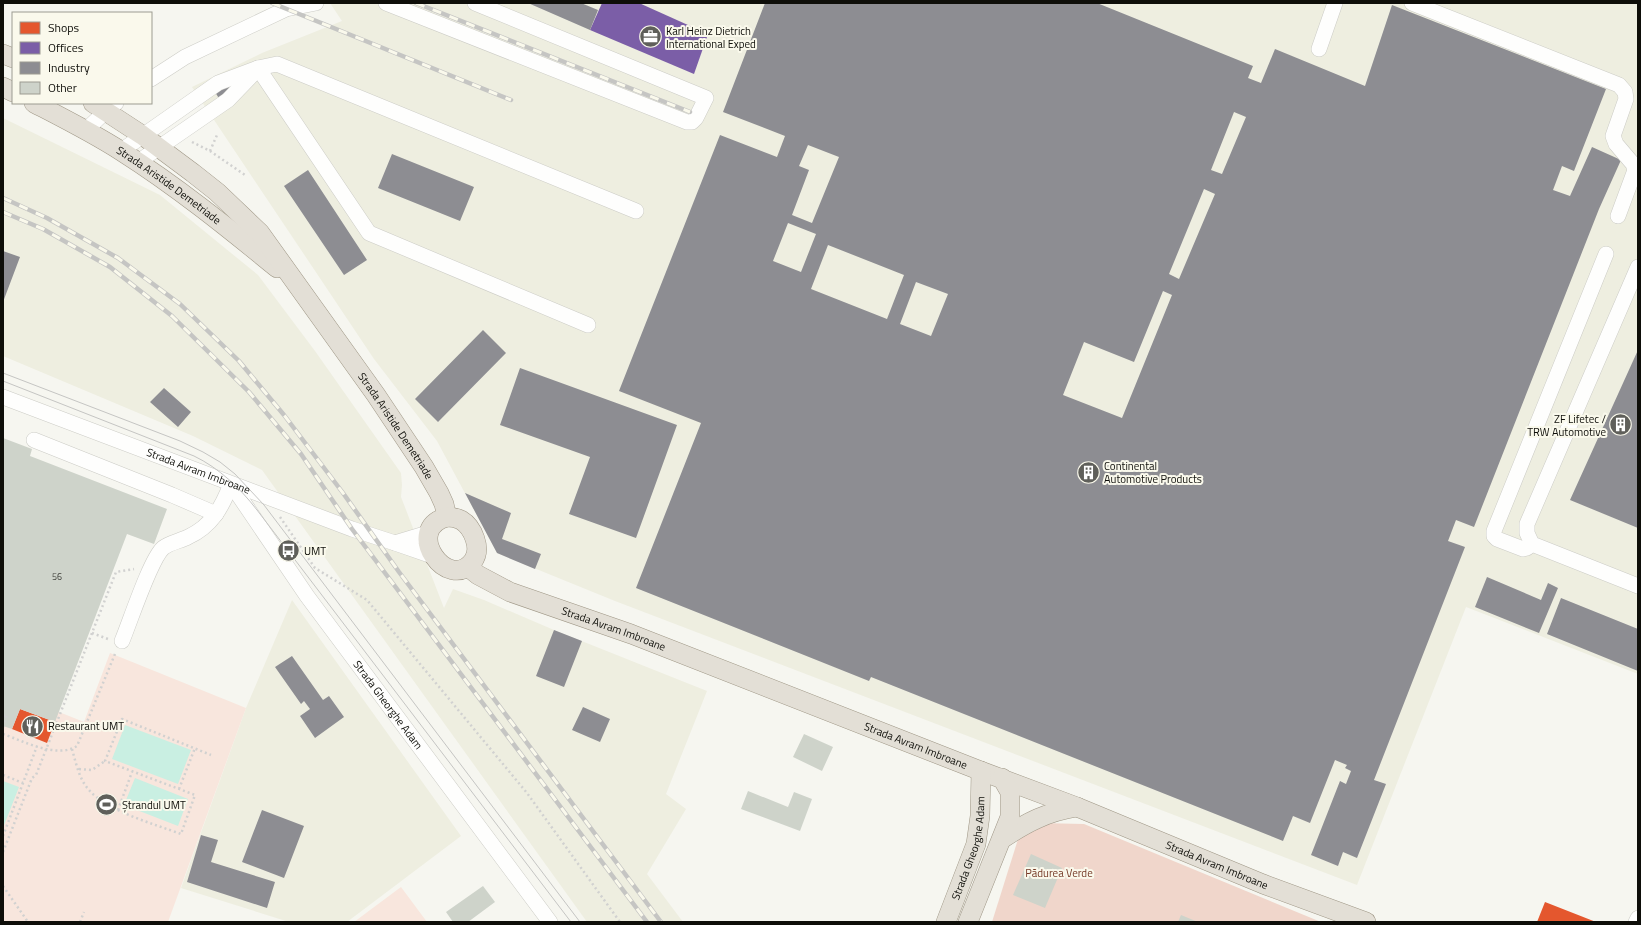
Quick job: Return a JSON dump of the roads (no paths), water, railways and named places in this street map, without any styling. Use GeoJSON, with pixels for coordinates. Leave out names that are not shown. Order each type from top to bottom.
{"type":"FeatureCollection","features":[{"type":"Feature","properties":{"kind":"main road"},"geometry":{"type":"LineString","coordinates":[[3,87],[12,92]]}},
{"type":"Feature","properties":{"kind":"main road","name":"Strada Aristide Demetriade"},"geometry":{"type":"LineString","coordinates":[[36,104],[86,130],[138,162],[217,219],[293,281]]}},
{"type":"Feature","properties":{"kind":"main road","name":"Strada Aristide Demetriade"},"geometry":{"type":"LineString","coordinates":[[105,106],[217,192],[260,233],[293,281],[314,306],[424,467],[439,493],[444,504],[447,517]]}},
{"type":"Feature","properties":{"kind":"main road"},"geometry":{"type":"LineString","coordinates":[[447,517],[455,517],[462,520],[472,533],[476,543],[474,559],[468,566],[459,570],[453,570],[441,564],[430,550],[428,533],[434,522],[447,517]]}},
{"type":"Feature","properties":{"kind":"main road","name":"Strada Avram Imbroane"},"geometry":{"type":"LineString","coordinates":[[468,566],[478,575],[510,592],[632,634],[981,771],[1078,807],[1263,884],[1366,922]]}},
{"type":"Feature","properties":{"kind":"main road","name":"Strada Gheorghe Adam"},"geometry":{"type":"LineString","coordinates":[[946,922],[976,844],[980,816],[981,771]]}},
{"type":"Feature","properties":{"kind":"main road","name":"Strada Gheorghe Adam"},"geometry":{"type":"LineString","coordinates":[[968,922],[1010,817],[1010,792],[1002,778]]}},
{"type":"Feature","properties":{"kind":"main road"},"geometry":{"type":"LineString","coordinates":[[1002,839],[1023,824],[1055,811],[1078,807]]}},
{"type":"Feature","properties":{"kind":"street"},"geometry":{"type":"LineString","coordinates":[[152,78],[185,57],[289,6],[316,3]]}},
{"type":"Feature","properties":{"kind":"street"},"geometry":{"type":"LineString","coordinates":[[386,3],[687,122],[692,122],[696,118],[706,98],[475,3]]}},
{"type":"Feature","properties":{"kind":"street"},"geometry":{"type":"LineString","coordinates":[[1319,49],[1335,3]]}},
{"type":"Feature","properties":{"kind":"street"},"geometry":{"type":"LineString","coordinates":[[1412,3],[1619,84],[1625,92],[1626,99],[1613,136],[1616,144],[1634,164],[1636,171],[1618,216]]}},
{"type":"Feature","properties":{"kind":"street"},"geometry":{"type":"LineString","coordinates":[[121,151],[218,83],[258,68],[277,64],[636,211]]}},
{"type":"Feature","properties":{"kind":"street"},"geometry":{"type":"LineString","coordinates":[[138,162],[228,100],[258,68]]}},
{"type":"Feature","properties":{"kind":"street"},"geometry":{"type":"LineString","coordinates":[[258,68],[369,233],[588,325]]}},
{"type":"Feature","properties":{"kind":"street"},"geometry":{"type":"LineString","coordinates":[[86,130],[105,106]]}},
{"type":"Feature","properties":{"kind":"street"},"geometry":{"type":"LineString","coordinates":[[1532,544],[1523,549],[1497,539],[1494,536],[1494,531],[1606,254]]}},
{"type":"Feature","properties":{"kind":"street"},"geometry":{"type":"LineString","coordinates":[[1638,268],[1527,524],[1527,534],[1532,544],[1638,586]]}},
{"type":"Feature","properties":{"kind":"street","name":"Strada Avram Imbroane"},"geometry":{"type":"LineString","coordinates":[[3,397],[230,484],[352,529],[395,542],[435,557]]}},
{"type":"Feature","properties":{"kind":"street"},"geometry":{"type":"LineString","coordinates":[[34,440],[216,514]]}},
{"type":"Feature","properties":{"kind":"street"},"geometry":{"type":"LineString","coordinates":[[121,642],[151,567],[162,549],[200,530],[216,514],[224,503],[230,484]]}},
{"type":"Feature","properties":{"kind":"street","name":"Strada Gheorghe Adam"},"geometry":{"type":"LineString","coordinates":[[230,484],[306,596],[550,922]]}},
{"type":"Feature","properties":{"kind":"street"},"geometry":{"type":"LineString","coordinates":[[395,542],[428,533]]}},
{"type":"Feature","properties":{"kind":"street"},"geometry":{"type":"LineString","coordinates":[[1636,922],[1638,918]]}},
{"type":"Feature","properties":{"kind":"tram line"},"geometry":{"type":"LineString","coordinates":[[3,373],[180,441],[220,462],[235,474],[264,505],[580,922]]}},
{"type":"Feature","properties":{"kind":"tram line"},"geometry":{"type":"LineString","coordinates":[[3,381],[194,456],[212,466],[236,486],[257,510],[571,922]]}},
{"type":"Feature","properties":{"kind":"railway"},"geometry":{"type":"LineString","coordinates":[[272,3],[511,100]]}},
{"type":"Feature","properties":{"kind":"railway"},"geometry":{"type":"LineString","coordinates":[[416,3],[690,112]]}},
{"type":"Feature","properties":{"kind":"railway"},"geometry":{"type":"LineString","coordinates":[[3,198],[47,218],[118,258],[180,304],[239,361],[284,415],[343,493],[399,572],[661,922]]}},
{"type":"Feature","properties":{"kind":"railway"},"geometry":{"type":"LineString","coordinates":[[3,212],[43,229],[110,267],[172,316],[249,392],[301,454],[352,529],[647,922]]}},
{"type":"Feature","properties":{"kind":"place","name":"Karl Heinz Dietrich International Exped"},"geometry":{"type":"Point","coordinates":[651,37]}},
{"type":"Feature","properties":{"kind":"place","name":"ZF Lifetec / TRW Automotive"},"geometry":{"type":"Point","coordinates":[1621,425]}},
{"type":"Feature","properties":{"kind":"place","name":"Continental Automotive Products"},"geometry":{"type":"Point","coordinates":[1089,472]}},
{"type":"Feature","properties":{"kind":"place","name":"UMT"},"geometry":{"type":"Point","coordinates":[289,551]}},
{"type":"Feature","properties":{"kind":"place","name":"Restaurant UMT"},"geometry":{"type":"Point","coordinates":[33,726]}},
{"type":"Feature","properties":{"kind":"place","name":"Ștrandul UMT"},"geometry":{"type":"Point","coordinates":[107,805]}},
{"type":"Feature","properties":{"kind":"park label","name":"Pădurea Verde"},"geometry":{"type":"Point","coordinates":[1059,873]}}]}
